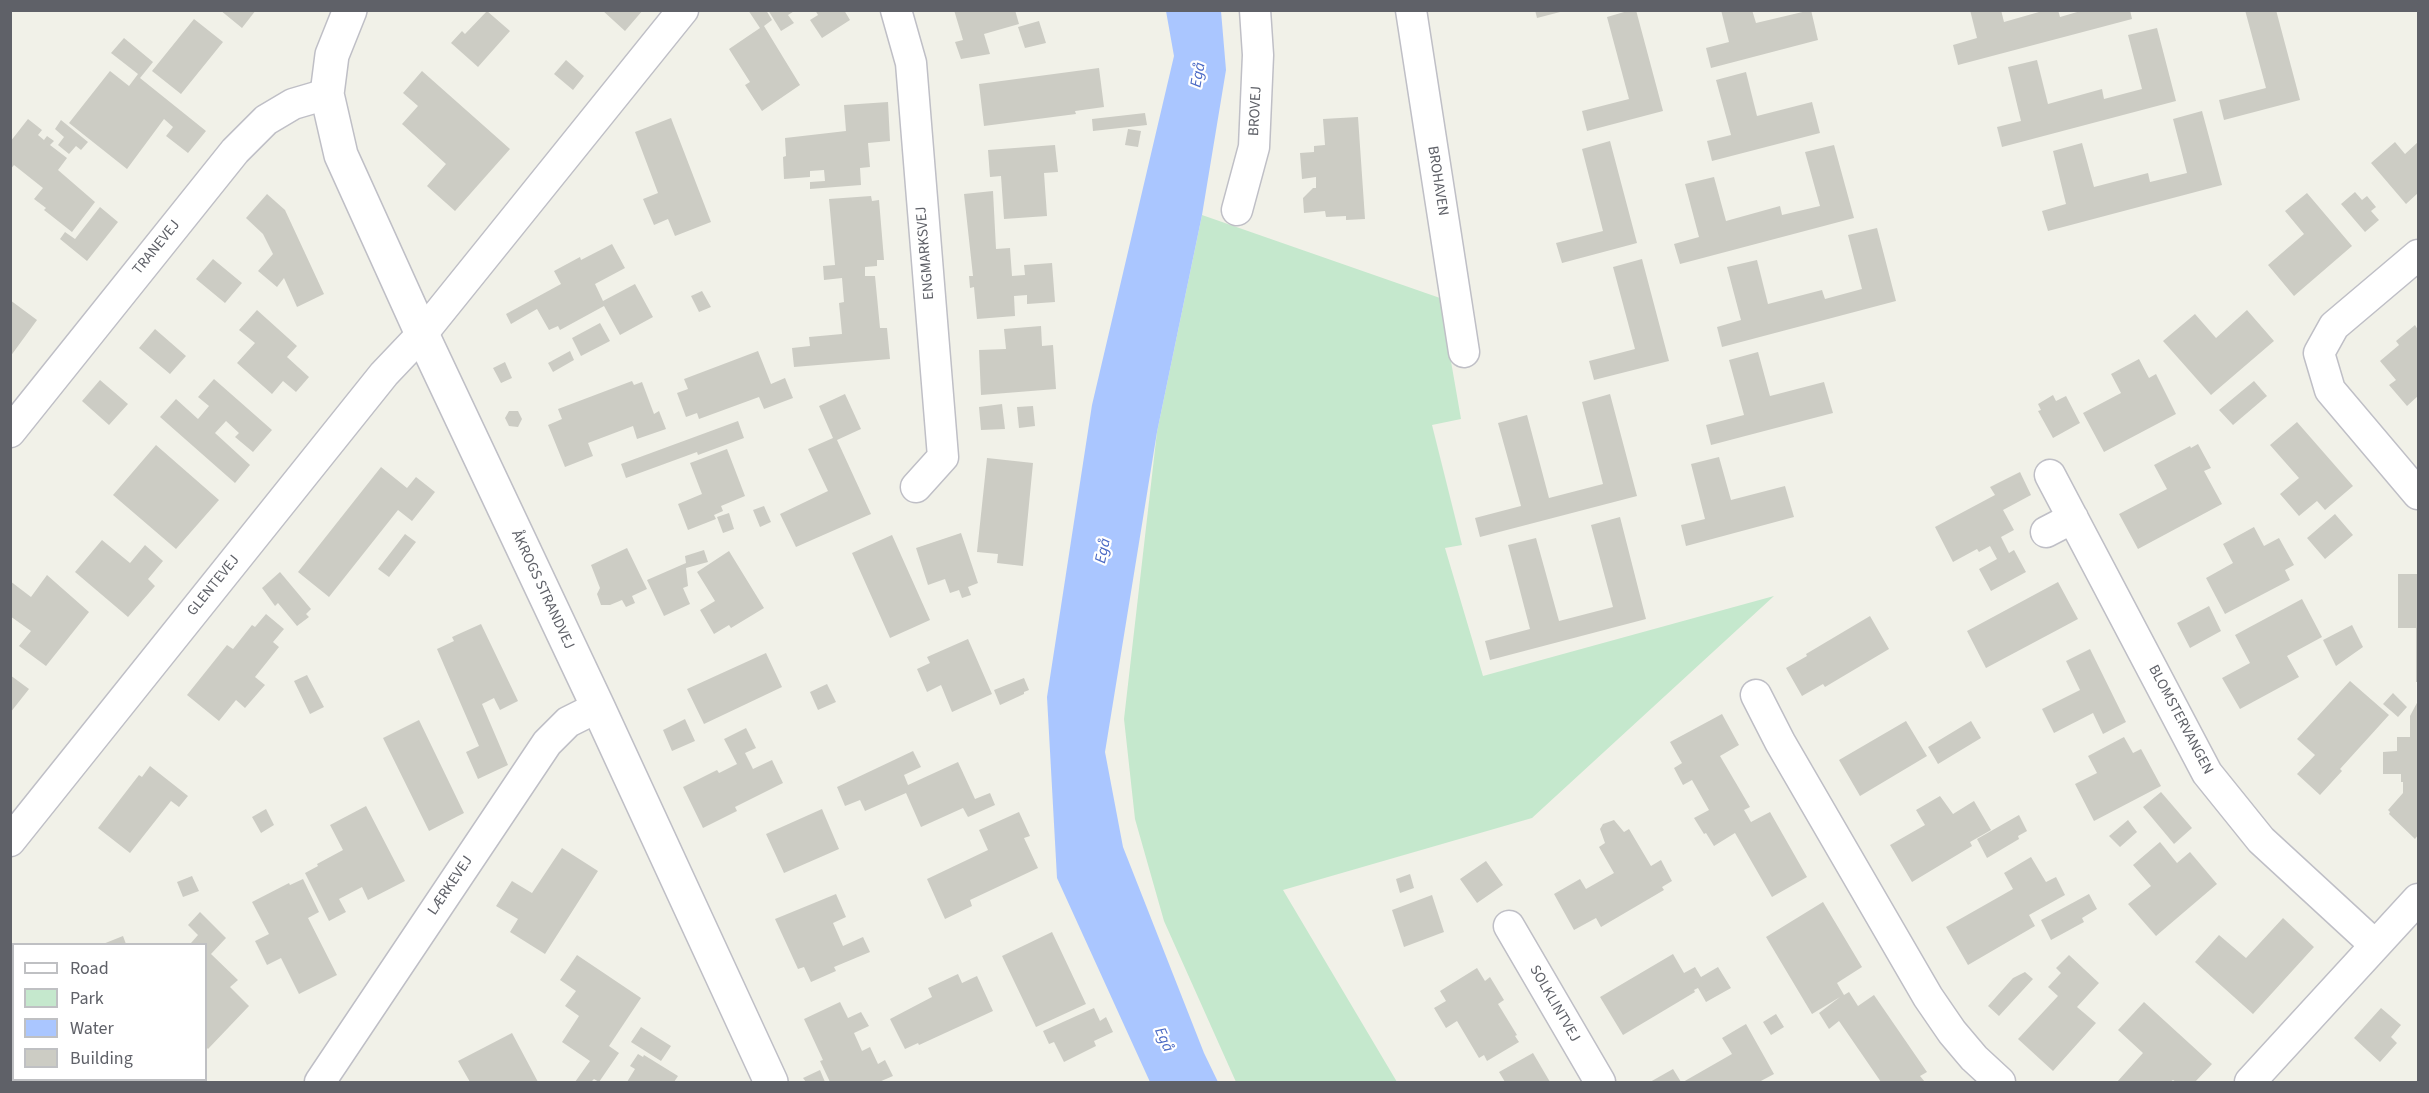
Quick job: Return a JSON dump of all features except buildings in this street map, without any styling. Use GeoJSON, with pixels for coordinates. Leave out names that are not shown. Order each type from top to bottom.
{"type":"FeatureCollection","features":[{"type":"Feature","properties":{"kind":"street"},"geometry":{"type":"LineString","coordinates":[[327,94],[332,55],[350,10]]}},
{"type":"Feature","properties":{"kind":"street"},"geometry":{"type":"LineString","coordinates":[[422,334],[683,10]]}},
{"type":"Feature","properties":{"kind":"street","name":"ENGMARKSVEJ"},"geometry":{"type":"LineString","coordinates":[[896,10],[910,63],[943,458],[916,487]]}},
{"type":"Feature","properties":{"kind":"street","name":"BROVEJ"},"geometry":{"type":"LineString","coordinates":[[1237,210],[1254,147],[1258,55],[1255,10]]}},
{"type":"Feature","properties":{"kind":"street","name":"BROHAVEN"},"geometry":{"type":"LineString","coordinates":[[1411,10],[1464,352]]}},
{"type":"Feature","properties":{"kind":"street","name":"ÅKROGS STRANDVEJ"},"geometry":{"type":"LineString","coordinates":[[327,94],[341,155],[771,1083]]}},
{"type":"Feature","properties":{"kind":"street","name":"TRANEVEJ"},"geometry":{"type":"LineString","coordinates":[[10,432],[235,151],[266,120],[293,104],[327,94]]}},
{"type":"Feature","properties":{"kind":"street"},"geometry":{"type":"LineString","coordinates":[[2418,255],[2334,326],[2319,353],[2330,390],[2418,494]]}},
{"type":"Feature","properties":{"kind":"street","name":"GLENTEVEJ"},"geometry":{"type":"LineString","coordinates":[[10,841],[384,374],[422,334]]}},
{"type":"Feature","properties":{"kind":"street","name":"BLOMSTERVANGEN"},"geometry":{"type":"LineString","coordinates":[[2050,475],[2207,773],[2261,840],[2375,945]]}},
{"type":"Feature","properties":{"kind":"street"},"geometry":{"type":"LineString","coordinates":[[2046,532],[2073,518]]}},
{"type":"Feature","properties":{"kind":"street"},"geometry":{"type":"LineString","coordinates":[[1756,695],[1780,742],[1928,997],[1952,1032],[2000,1083]]}},
{"type":"Feature","properties":{"kind":"street","name":"LÆRKEVEJ"},"geometry":{"type":"LineString","coordinates":[[320,1083],[547,743],[568,722],[598,707]]}},
{"type":"Feature","properties":{"kind":"street"},"geometry":{"type":"LineString","coordinates":[[2250,1083],[2418,899]]}},
{"type":"Feature","properties":{"kind":"street","name":"SOLKLINTVEJ"},"geometry":{"type":"LineString","coordinates":[[1509,926],[1600,1083]]}},
{"type":"Feature","properties":{"kind":"green space"},"geometry":{"type":"Polygon","coordinates":[[[1202,215],[1440,298],[1461,419],[1432,425],[1462,545],[1445,548],[1483,676],[1774,596],[1532,818],[1283,890],[1397,1082],[1236,1082],[1164,921],[1135,819],[1124,719],[1157,432],[1202,215]]]}},
{"type":"Feature","properties":{"kind":"water","name":"Egå"},"geometry":{"type":"Polygon","coordinates":[[[1166,11],[1221,11],[1226,70],[1202,215],[1157,432],[1105,752],[1123,847],[1204,1053],[1218,1082],[1150,1082],[1057,878],[1047,697],[1092,405],[1174,56],[1166,11]]]}}]}
